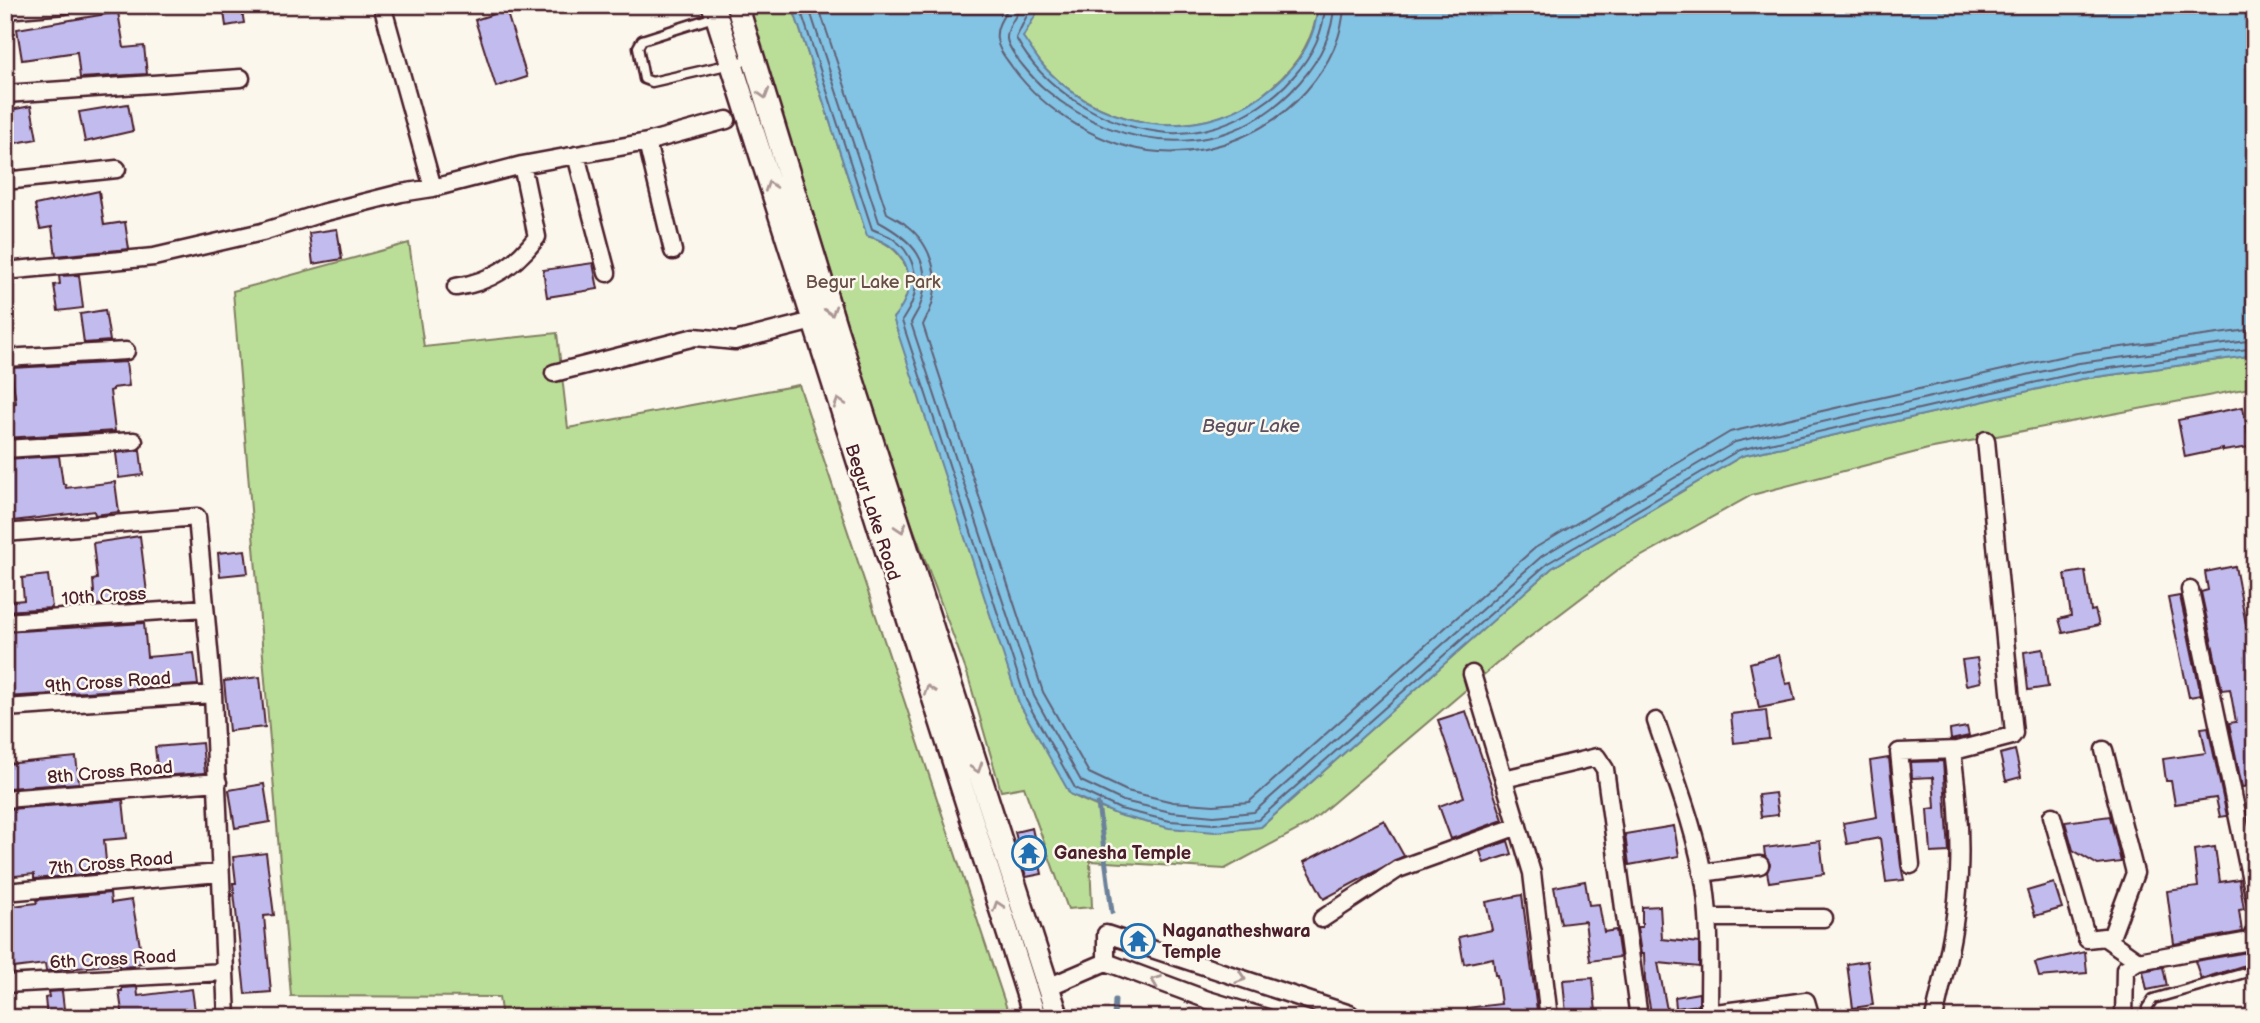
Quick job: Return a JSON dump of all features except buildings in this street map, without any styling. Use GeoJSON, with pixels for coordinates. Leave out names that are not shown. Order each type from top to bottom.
{"type":"FeatureCollection","features":[{"type":"Feature","properties":{"kind":"main road","name":"Begur Lake Road"},"geometry":{"type":"LineString","coordinates":[[737,5],[836,328],[1058,1018]]}},
{"type":"Feature","properties":{"kind":"main road","name":"Begur Lake Road"},"geometry":{"type":"LineString","coordinates":[[715,11],[1035,1018]]}},
{"type":"Feature","properties":{"kind":"main road"},"geometry":{"type":"LineString","coordinates":[[909,626],[930,620]]}},
{"type":"Feature","properties":{"kind":"main road"},"geometry":{"type":"LineString","coordinates":[[1009,940],[1030,934]]}},
{"type":"Feature","properties":{"kind":"street"},"geometry":{"type":"LineString","coordinates":[[5,10],[65,5]]}},
{"type":"Feature","properties":{"kind":"street"},"geometry":{"type":"LineString","coordinates":[[382,5],[432,188]]}},
{"type":"Feature","properties":{"kind":"street"},"geometry":{"type":"LineString","coordinates":[[5,94],[241,78]]}},
{"type":"Feature","properties":{"kind":"street"},"geometry":{"type":"LineString","coordinates":[[5,271],[154,257],[262,232],[401,193],[432,188],[522,165],[648,142],[727,120]]}},
{"type":"Feature","properties":{"kind":"street"},"geometry":{"type":"LineString","coordinates":[[648,142],[673,251]]}},
{"type":"Feature","properties":{"kind":"street"},"geometry":{"type":"LineString","coordinates":[[576,155],[607,273]]}},
{"type":"Feature","properties":{"kind":"street"},"geometry":{"type":"LineString","coordinates":[[456,286],[476,284],[502,273],[537,237],[522,165]]}},
{"type":"Feature","properties":{"kind":"street"},"geometry":{"type":"LineString","coordinates":[[5,181],[117,169]]}},
{"type":"Feature","properties":{"kind":"street"},"geometry":{"type":"LineString","coordinates":[[554,373],[695,337],[735,341],[813,321]]}},
{"type":"Feature","properties":{"kind":"street"},"geometry":{"type":"LineString","coordinates":[[5,358],[126,351]]}},
{"type":"Feature","properties":{"kind":"street"},"geometry":{"type":"LineString","coordinates":[[1910,865],[1899,752],[1958,750],[2012,736],[2014,733],[1986,440]]}},
{"type":"Feature","properties":{"kind":"street"},"geometry":{"type":"LineString","coordinates":[[5,449],[134,441]]}},
{"type":"Feature","properties":{"kind":"street"},"geometry":{"type":"LineString","coordinates":[[5,533],[197,517],[213,694],[227,1018]]}},
{"type":"Feature","properties":{"kind":"street"},"geometry":{"type":"LineString","coordinates":[[2189,590],[2255,899]]}},
{"type":"Feature","properties":{"kind":"street","name":"10th Cross"},"geometry":{"type":"LineString","coordinates":[[5,622],[205,608]]}},
{"type":"Feature","properties":{"kind":"street"},"geometry":{"type":"LineString","coordinates":[[1472,674],[1532,873],[1549,1018]]}},
{"type":"Feature","properties":{"kind":"street","name":"9th Cross Road"},"geometry":{"type":"LineString","coordinates":[[5,708],[213,694]]}},
{"type":"Feature","properties":{"kind":"street"},"geometry":{"type":"LineString","coordinates":[[1656,722],[1690,821],[1702,873],[1708,918],[1709,1014]]}},
{"type":"Feature","properties":{"kind":"street"},"geometry":{"type":"LineString","coordinates":[[1934,1018],[1948,959],[1957,901],[1959,860],[1953,759],[1958,750]]}},
{"type":"Feature","properties":{"kind":"street"},"geometry":{"type":"LineString","coordinates":[[2104,750],[2135,873],[2110,940]]}},
{"type":"Feature","properties":{"kind":"street"},"geometry":{"type":"LineString","coordinates":[[1504,779],[1598,757],[1605,769],[1639,1018]]}},
{"type":"Feature","properties":{"kind":"street","name":"8th Cross Road"},"geometry":{"type":"LineString","coordinates":[[5,799],[218,782]]}},
{"type":"Feature","properties":{"kind":"street"},"geometry":{"type":"LineString","coordinates":[[2052,816],[2087,939],[2098,937],[2110,940],[2138,961]]}},
{"type":"Feature","properties":{"kind":"street"},"geometry":{"type":"LineString","coordinates":[[1322,919],[1398,869],[1518,826]]}},
{"type":"Feature","properties":{"kind":"street"},"geometry":{"type":"LineString","coordinates":[[1702,873],[1760,865]]}},
{"type":"Feature","properties":{"kind":"street","name":"7th Cross Road"},"geometry":{"type":"LineString","coordinates":[[5,892],[219,873]]}},
{"type":"Feature","properties":{"kind":"street"},"geometry":{"type":"LineString","coordinates":[[1708,918],[1824,918]]}},
{"type":"Feature","properties":{"kind":"street"},"geometry":{"type":"LineString","coordinates":[[2124,1018],[2125,970],[2138,961],[2250,941],[2255,931]]}},
{"type":"Feature","properties":{"kind":"street"},"geometry":{"type":"LineString","coordinates":[[1106,962],[1106,934],[1350,1014],[1353,1018]]}},
{"type":"Feature","properties":{"kind":"street"},"geometry":{"type":"LineString","coordinates":[[1048,987],[1106,962],[1208,1000],[1267,1018]]}},
{"type":"Feature","properties":{"kind":"street","name":"6th Cross Road"},"geometry":{"type":"LineString","coordinates":[[5,984],[224,972]]}},
{"type":"Feature","properties":{"kind":"street"},"geometry":{"type":"LineString","coordinates":[[1678,1018],[1806,1001],[1811,1018]]}},
{"type":"Feature","properties":{"kind":"lane"},"geometry":{"type":"LineString","coordinates":[[715,11],[642,40],[638,47],[644,79],[652,82],[753,60]]}},
{"type":"Feature","properties":{"kind":"lane"},"geometry":{"type":"LineString","coordinates":[[2150,1018],[2147,1008],[2153,999],[2255,970]]}},
{"type":"Feature","properties":{"kind":"green space","name":"Begur Lake Park"},"geometry":{"type":"Polygon","coordinates":[[[748,5],[792,5],[867,236],[891,247],[905,264],[908,286],[900,310],[1070,794],[1116,814],[1139,820],[1187,829],[1261,827],[1552,568],[1742,456],[2082,379],[2255,355],[2255,387],[1928,449],[1752,495],[1622,567],[1514,649],[1307,825],[1225,869],[1090,861],[1092,907],[1068,909],[1024,787],[1001,791],[968,676],[898,487],[748,5]]]}},
{"type":"Feature","properties":{"kind":"green space"},"geometry":{"type":"Polygon","coordinates":[[[1038,5],[1318,5],[1313,29],[1303,51],[1272,87],[1246,105],[1218,118],[1188,124],[1158,124],[1128,118],[1099,107],[1072,92],[1048,71],[1022,37],[1038,5]]]}},
{"type":"Feature","properties":{"kind":"green space"},"geometry":{"type":"Polygon","coordinates":[[[409,243],[424,347],[557,333],[568,428],[799,385],[1010,1018],[502,1018],[499,997],[291,996],[233,291],[409,243]]]}},
{"type":"Feature","properties":{"kind":"water","name":"Begur Lake"},"geometry":{"type":"Polygon","coordinates":[[[792,5],[1038,5],[1039,9],[1023,37],[1048,71],[1073,92],[1100,108],[1130,119],[1160,124],[1191,123],[1221,116],[1250,103],[1276,84],[1305,49],[1314,28],[1318,5],[2255,5],[2255,355],[2082,379],[1742,456],[1552,568],[1261,827],[1215,832],[1169,828],[1118,815],[1070,794],[1019,703],[893,318],[907,293],[907,269],[902,258],[893,249],[882,241],[867,236],[792,5]]]}},
{"type":"Feature","properties":{"kind":"waterway"},"geometry":{"type":"LineString","coordinates":[[1098,804],[1112,912]]}},
{"type":"Feature","properties":{"kind":"waterway"},"geometry":{"type":"LineString","coordinates":[[1114,1018],[1115,1000]]}},
{"type":"Feature","properties":{"kind":"place","name":"Ganesha Temple"},"geometry":{"type":"Point","coordinates":[1029,853]}},
{"type":"Feature","properties":{"kind":"place","name":"Naganatheshwara Temple"},"geometry":{"type":"Point","coordinates":[1138,941]}}]}
